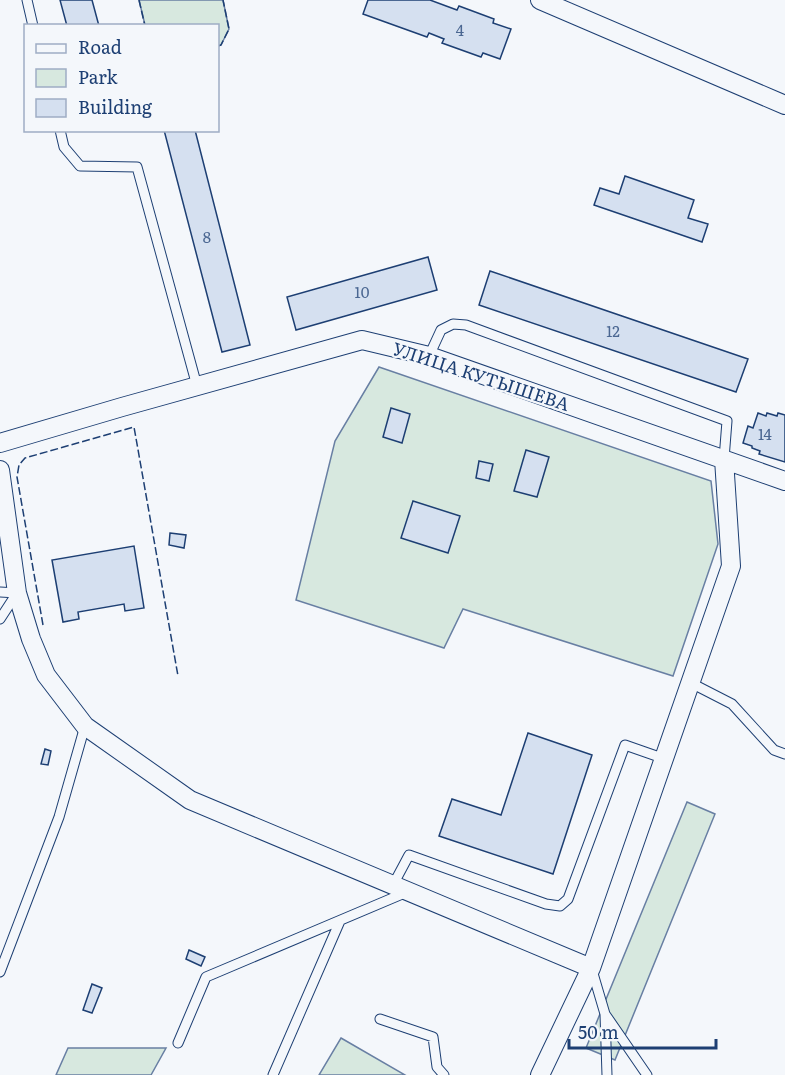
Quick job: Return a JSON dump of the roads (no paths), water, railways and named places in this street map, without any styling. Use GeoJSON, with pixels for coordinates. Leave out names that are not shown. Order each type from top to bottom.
{"type":"FeatureCollection","features":[{"type":"Feature","properties":{"kind":"street"},"geometry":{"type":"LineString","coordinates":[[540,0],[785,105]]}},
{"type":"Feature","properties":{"kind":"street","name":"УЛИЦА КУТЫШЕВА"},"geometry":{"type":"LineString","coordinates":[[0,443],[362,340],[429,356],[785,481]]}},
{"type":"Feature","properties":{"kind":"street"},"geometry":{"type":"LineString","coordinates":[[540,1075],[591,968],[731,566],[724,459]]}},
{"type":"Feature","properties":{"kind":"street"},"geometry":{"type":"LineString","coordinates":[[0,470],[8,593],[46,675],[85,726],[190,800],[591,968]]}},
{"type":"Feature","properties":{"kind":"lane"},"geometry":{"type":"LineString","coordinates":[[27,0],[33,24]]}},
{"type":"Feature","properties":{"kind":"lane"},"geometry":{"type":"LineString","coordinates":[[60,132],[64,147],[80,166],[137,167],[197,386]]}},
{"type":"Feature","properties":{"kind":"lane"},"geometry":{"type":"LineString","coordinates":[[429,356],[441,330],[453,324],[466,325],[727,421],[724,459]]}},
{"type":"Feature","properties":{"kind":"lane"},"geometry":{"type":"LineString","coordinates":[[0,619],[8,593]]}},
{"type":"Feature","properties":{"kind":"lane"},"geometry":{"type":"LineString","coordinates":[[691,683],[732,704],[774,750],[785,754]]}},
{"type":"Feature","properties":{"kind":"lane"},"geometry":{"type":"LineString","coordinates":[[0,972],[59,817],[85,726]]}},
{"type":"Feature","properties":{"kind":"lane"},"geometry":{"type":"LineString","coordinates":[[177,1043],[206,977],[340,921],[401,888],[409,855],[546,904],[560,906],[568,899],[625,745],[665,759]]}},
{"type":"Feature","properties":{"kind":"lane"},"geometry":{"type":"LineString","coordinates":[[273,1075],[340,921]]}},
{"type":"Feature","properties":{"kind":"lane"},"geometry":{"type":"LineString","coordinates":[[591,968],[605,1014],[607,1075]]}},
{"type":"Feature","properties":{"kind":"lane"},"geometry":{"type":"LineString","coordinates":[[605,1014],[647,1075]]}},
{"type":"Feature","properties":{"kind":"lane"},"geometry":{"type":"LineString","coordinates":[[380,1019],[433,1037],[437,1067],[444,1075]]}}]}
